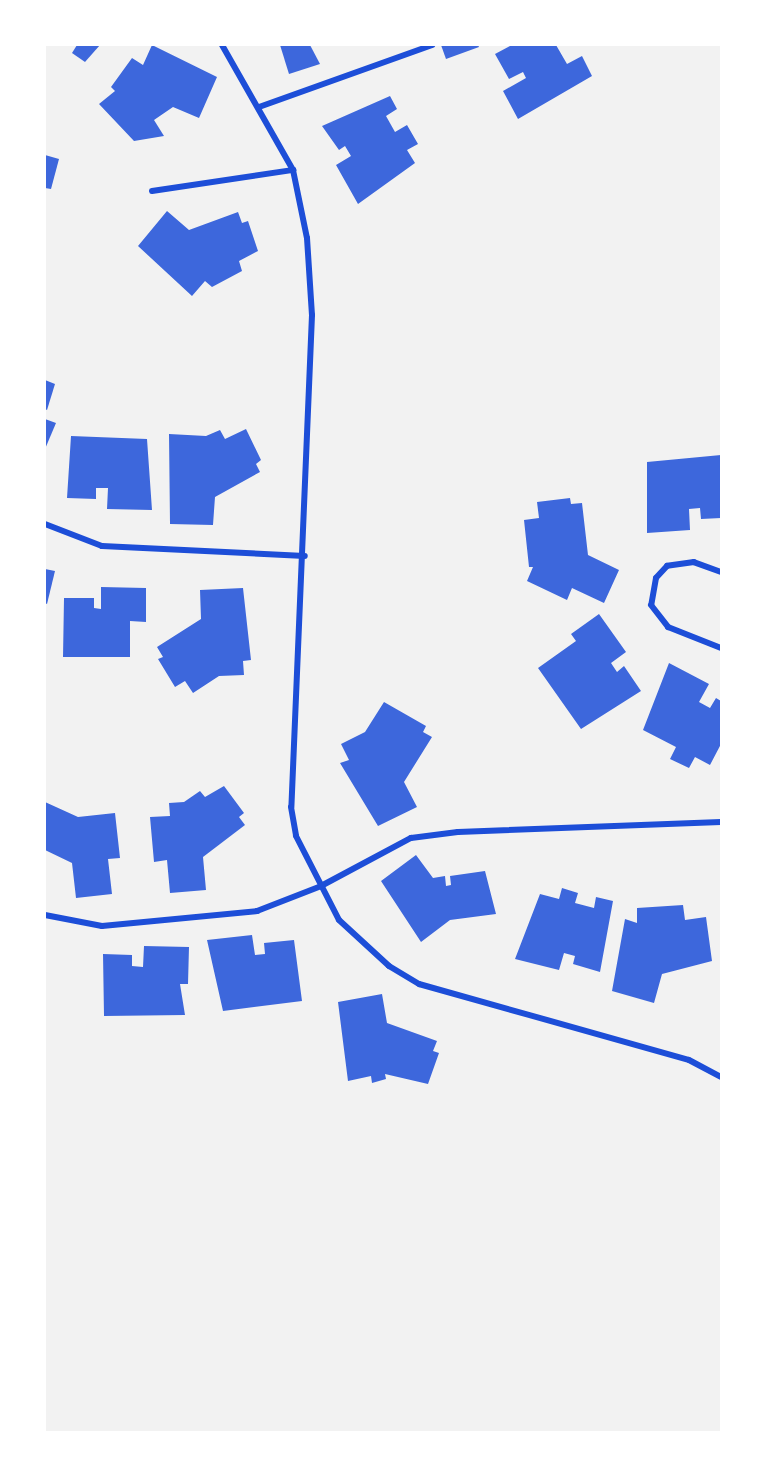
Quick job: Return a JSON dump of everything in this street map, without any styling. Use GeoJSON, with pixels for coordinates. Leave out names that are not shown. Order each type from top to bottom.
{"type":"FeatureCollection","features":[{"type":"Feature","properties":{"kind":"street"},"geometry":{"type":"LineString","coordinates":[[222,45],[293,170],[307,238],[312,315],[304,555],[291,807],[296,836],[339,920],[389,966],[418,984],[688,1060],[721,1077]]}},
{"type":"Feature","properties":{"kind":"street"},"geometry":{"type":"LineString","coordinates":[[259,107],[432,45]]}},
{"type":"Feature","properties":{"kind":"street"},"geometry":{"type":"LineString","coordinates":[[152,191],[293,170]]}},
{"type":"Feature","properties":{"kind":"street"},"geometry":{"type":"LineString","coordinates":[[45,524],[102,546],[304,555]]}},
{"type":"Feature","properties":{"kind":"street"},"geometry":{"type":"LineString","coordinates":[[721,572],[681,561],[656,578],[651,598],[656,618],[668,627],[721,648]]}},
{"type":"Feature","properties":{"kind":"street"},"geometry":{"type":"LineString","coordinates":[[45,915],[102,926],[256,911],[321,886],[411,838],[498,829],[721,822]]}},
{"type":"Feature","properties":{"kind":"building"},"geometry":{"type":"Polygon","coordinates":[[[77,45],[100,45],[85,62],[72,53],[77,45]]]}},
{"type":"Feature","properties":{"kind":"building"},"geometry":{"type":"Polygon","coordinates":[[[152,45],[217,77],[199,118],[173,107],[154,120],[164,136],[134,141],[99,104],[115,91],[111,87],[132,58],[143,65],[152,45]]]}},
{"type":"Feature","properties":{"kind":"building"},"geometry":{"type":"Polygon","coordinates":[[[280,45],[310,45],[320,64],[289,74],[280,45]]]}},
{"type":"Feature","properties":{"kind":"building"},"geometry":{"type":"Polygon","coordinates":[[[441,45],[478,45],[479,47],[446,59],[441,45]]]}},
{"type":"Feature","properties":{"kind":"building"},"geometry":{"type":"Polygon","coordinates":[[[512,45],[556,45],[567,64],[582,56],[592,76],[518,119],[503,91],[526,78],[523,72],[509,79],[495,54],[512,45]]]}},
{"type":"Feature","properties":{"kind":"building"},"geometry":{"type":"Polygon","coordinates":[[[390,96],[397,109],[386,116],[395,132],[407,125],[418,144],[407,150],[415,163],[358,204],[336,165],[351,156],[345,146],[339,150],[322,126],[390,96]]]}},
{"type":"Feature","properties":{"kind":"building"},"geometry":{"type":"Polygon","coordinates":[[[45,155],[59,159],[51,189],[45,188],[45,155]]]}},
{"type":"Feature","properties":{"kind":"building"},"geometry":{"type":"Polygon","coordinates":[[[167,211],[189,230],[238,212],[242,223],[248,221],[258,251],[239,261],[242,271],[212,287],[205,281],[192,296],[138,246],[167,211]]]}},
{"type":"Feature","properties":{"kind":"building"},"geometry":{"type":"Polygon","coordinates":[[[45,380],[55,384],[47,410],[45,409],[45,380]]]}},
{"type":"Feature","properties":{"kind":"building"},"geometry":{"type":"Polygon","coordinates":[[[45,419],[56,423],[45,449],[45,419]]]}},
{"type":"Feature","properties":{"kind":"building"},"geometry":{"type":"Polygon","coordinates":[[[246,429],[261,460],[256,464],[260,472],[215,497],[213,525],[170,524],[169,434],[206,436],[220,430],[225,439],[246,429]]]}},
{"type":"Feature","properties":{"kind":"building"},"geometry":{"type":"Polygon","coordinates":[[[71,436],[147,439],[152,510],[107,509],[108,488],[96,488],[96,499],[67,498],[71,436]]]}},
{"type":"Feature","properties":{"kind":"building"},"geometry":{"type":"Polygon","coordinates":[[[721,455],[721,518],[701,519],[700,508],[689,509],[690,530],[647,533],[647,462],[721,455]]]}},
{"type":"Feature","properties":{"kind":"building"},"geometry":{"type":"Polygon","coordinates":[[[570,498],[571,504],[582,503],[588,555],[619,570],[604,603],[572,588],[567,600],[527,581],[533,567],[529,567],[524,520],[539,518],[537,502],[570,498]]]}},
{"type":"Feature","properties":{"kind":"building"},"geometry":{"type":"Polygon","coordinates":[[[45,569],[55,571],[47,604],[45,603],[45,569]]]}},
{"type":"Feature","properties":{"kind":"building"},"geometry":{"type":"Polygon","coordinates":[[[101,587],[146,588],[146,622],[130,621],[130,657],[63,657],[64,598],[94,598],[94,608],[101,609],[101,587]]]}},
{"type":"Feature","properties":{"kind":"building"},"geometry":{"type":"Polygon","coordinates":[[[243,588],[251,660],[243,661],[244,675],[219,676],[193,693],[185,681],[175,687],[158,659],[163,657],[157,647],[201,619],[200,590],[243,588]]]}},
{"type":"Feature","properties":{"kind":"building"},"geometry":{"type":"Polygon","coordinates":[[[599,614],[626,652],[611,663],[617,672],[624,666],[641,691],[581,729],[538,668],[576,641],[571,634],[599,614]]]}},
{"type":"Feature","properties":{"kind":"building"},"geometry":{"type":"Polygon","coordinates":[[[669,663],[709,684],[699,702],[710,708],[716,698],[721,701],[721,744],[710,765],[695,757],[689,768],[670,759],[676,747],[643,730],[669,663]]]}},
{"type":"Feature","properties":{"kind":"building"},"geometry":{"type":"Polygon","coordinates":[[[384,702],[426,726],[423,732],[432,737],[404,782],[417,807],[378,826],[340,763],[349,760],[341,744],[365,732],[384,702]]]}},
{"type":"Feature","properties":{"kind":"building"},"geometry":{"type":"Polygon","coordinates":[[[224,786],[244,813],[239,817],[245,825],[203,857],[206,890],[170,893],[167,860],[154,862],[150,817],[170,816],[169,803],[184,802],[200,791],[205,797],[224,786]]]}},
{"type":"Feature","properties":{"kind":"building"},"geometry":{"type":"Polygon","coordinates":[[[45,802],[78,817],[115,813],[120,858],[108,859],[112,894],[76,898],[72,863],[45,850],[45,802]]]}},
{"type":"Feature","properties":{"kind":"building"},"geometry":{"type":"Polygon","coordinates":[[[416,855],[433,878],[445,876],[446,886],[451,885],[450,876],[485,871],[496,914],[450,920],[421,942],[381,881],[416,855]]]}},
{"type":"Feature","properties":{"kind":"building"},"geometry":{"type":"Polygon","coordinates":[[[562,888],[578,893],[575,903],[594,908],[596,897],[613,901],[600,972],[573,964],[575,956],[564,953],[559,970],[515,959],[540,894],[559,899],[562,888]]]}},
{"type":"Feature","properties":{"kind":"building"},"geometry":{"type":"Polygon","coordinates":[[[683,905],[685,920],[706,917],[712,961],[662,974],[654,1003],[612,991],[625,919],[637,923],[637,908],[683,905]]]}},
{"type":"Feature","properties":{"kind":"building"},"geometry":{"type":"Polygon","coordinates":[[[252,935],[255,955],[265,954],[264,943],[294,940],[302,1001],[223,1011],[207,940],[252,935]]]}},
{"type":"Feature","properties":{"kind":"building"},"geometry":{"type":"Polygon","coordinates":[[[144,946],[189,947],[188,984],[180,984],[185,1015],[104,1016],[103,954],[132,955],[132,966],[143,967],[144,946]]]}},
{"type":"Feature","properties":{"kind":"building"},"geometry":{"type":"Polygon","coordinates":[[[382,994],[387,1023],[437,1041],[433,1051],[439,1053],[428,1084],[385,1074],[386,1079],[372,1083],[371,1076],[348,1081],[338,1002],[382,994]]]}}]}
